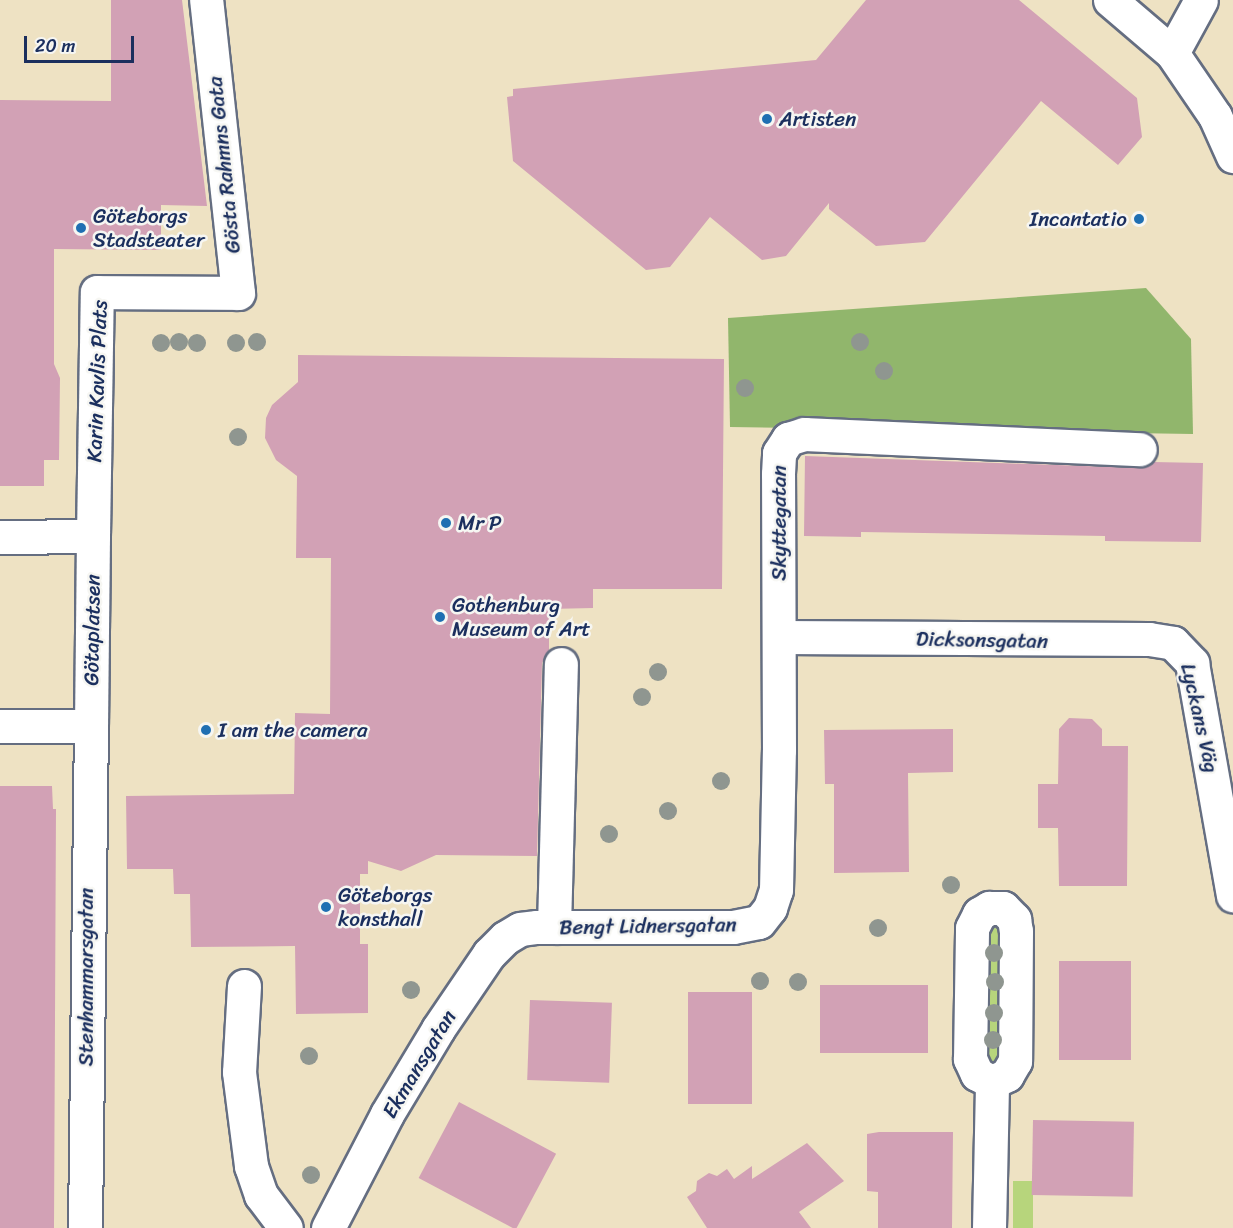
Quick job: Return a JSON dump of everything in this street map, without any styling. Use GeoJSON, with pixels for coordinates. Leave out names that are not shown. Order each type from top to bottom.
{"type":"FeatureCollection","features":[{"type":"Feature","properties":{"kind":"street","name":"Gösta Rahmns Gata"},"geometry":{"type":"LineString","coordinates":[[206,0],[237,293]]}},
{"type":"Feature","properties":{"kind":"street"},"geometry":{"type":"LineString","coordinates":[[1110,0],[1172,52],[1224,114],[1233,156]]}},
{"type":"Feature","properties":{"kind":"street"},"geometry":{"type":"LineString","coordinates":[[1172,52],[1201,0]]}},
{"type":"Feature","properties":{"kind":"street","name":"Karin Kavlis Plats"},"geometry":{"type":"LineString","coordinates":[[93,536],[97,292],[237,293]]}},
{"type":"Feature","properties":{"kind":"street","name":"Skyttegatan"},"geometry":{"type":"LineString","coordinates":[[759,922],[770,908],[776,890],[780,637],[779,453],[795,435],[1140,449]]}},
{"type":"Feature","properties":{"kind":"street"},"geometry":{"type":"LineString","coordinates":[[0,537],[93,536]]}},
{"type":"Feature","properties":{"kind":"street","name":"Götaplatsen"},"geometry":{"type":"LineString","coordinates":[[91,726],[93,536]]}},
{"type":"Feature","properties":{"kind":"street","name":"Dicksonsgatan"},"geometry":{"type":"LineString","coordinates":[[780,637],[1149,639],[1182,649]]}},
{"type":"Feature","properties":{"kind":"street","name":"Lyckans Väg"},"geometry":{"type":"LineString","coordinates":[[1182,649],[1192,663],[1233,895]]}},
{"type":"Feature","properties":{"kind":"street"},"geometry":{"type":"LineString","coordinates":[[546,927],[561,664]]}},
{"type":"Feature","properties":{"kind":"street"},"geometry":{"type":"LineString","coordinates":[[0,726],[91,726]]}},
{"type":"Feature","properties":{"kind":"street","name":"Stenhammarsgatan"},"geometry":{"type":"LineString","coordinates":[[85,1228],[91,726]]}},
{"type":"Feature","properties":{"kind":"street","name":"Bengt Lidnersgatan"},"geometry":{"type":"LineString","coordinates":[[546,927],[733,927],[759,922]]}},
{"type":"Feature","properties":{"kind":"street","name":"Ekmansgatan"},"geometry":{"type":"LineString","coordinates":[[328,1228],[387,1114],[489,954],[505,938],[546,927]]}},
{"type":"Feature","properties":{"kind":"street"},"geometry":{"type":"LineString","coordinates":[[244,986],[239,1072],[251,1166],[261,1195],[286,1228]]}},
{"type":"Feature","properties":{"kind":"street"},"geometry":{"type":"LineString","coordinates":[[989,1228],[992,1082]]}},
{"type":"Feature","properties":{"kind":"green space"},"geometry":{"type":"Polygon","coordinates":[[[1146,288],[1191,339],[1193,434],[730,427],[728,318],[1146,288]]]}},
{"type":"Feature","properties":{"kind":"green space"},"geometry":{"type":"Polygon","coordinates":[[[992,927],[999,929],[1000,935],[999,1059],[994,1065],[987,1057],[989,937],[992,927]]]}},
{"type":"Feature","properties":{"kind":"green space"},"geometry":{"type":"Polygon","coordinates":[[[1013,1181],[1033,1181],[1033,1228],[1013,1228],[1013,1181]]]}},
{"type":"Feature","properties":{"kind":"building","name":"Göteborgs Stadsteater"},"geometry":{"type":"Polygon","coordinates":[[[111,0],[182,0],[207,206],[161,205],[161,250],[54,249],[54,364],[60,378],[59,460],[44,460],[44,486],[0,486],[0,100],[111,101],[111,0]]]}},
{"type":"Feature","properties":{"kind":"building","name":"Artisten"},"geometry":{"type":"Polygon","coordinates":[[[866,0],[1019,0],[1137,98],[1142,137],[1118,165],[1041,101],[925,242],[876,246],[829,209],[829,203],[786,256],[762,260],[710,217],[670,267],[646,270],[513,161],[507,97],[513,96],[513,89],[816,60],[866,0]]]}},
{"type":"Feature","properties":{"kind":"building","name":"Gothenburg Museum of Art"},"geometry":{"type":"Polygon","coordinates":[[[298,355],[724,359],[722,589],[593,589],[593,608],[549,609],[549,650],[542,663],[537,856],[436,855],[401,871],[368,861],[368,874],[360,874],[360,944],[368,944],[368,1013],[296,1014],[295,946],[191,947],[190,894],[174,894],[173,869],[127,869],[126,796],[294,794],[295,713],[330,714],[331,558],[296,558],[297,476],[276,460],[265,438],[266,418],[272,405],[298,382],[298,355]]]}},
{"type":"Feature","properties":{"kind":"building"},"geometry":{"type":"Polygon","coordinates":[[[805,456],[1139,468],[1153,462],[1203,463],[1201,542],[1105,541],[1105,536],[861,532],[861,537],[804,536],[805,456]]]}},
{"type":"Feature","properties":{"kind":"building"},"geometry":{"type":"Polygon","coordinates":[[[1069,718],[1092,719],[1102,729],[1102,746],[1128,746],[1127,886],[1059,886],[1058,828],[1038,828],[1038,784],[1058,784],[1059,729],[1069,718]]]}},
{"type":"Feature","properties":{"kind":"building"},"geometry":{"type":"Polygon","coordinates":[[[953,729],[953,772],[908,773],[909,872],[834,873],[834,784],[825,784],[824,730],[953,729]]]}},
{"type":"Feature","properties":{"kind":"building"},"geometry":{"type":"Polygon","coordinates":[[[0,786],[52,786],[53,809],[56,809],[54,1228],[0,1228],[0,786]]]}},
{"type":"Feature","properties":{"kind":"building"},"geometry":{"type":"Polygon","coordinates":[[[1059,961],[1131,961],[1131,1060],[1059,1060],[1059,961]]]}},
{"type":"Feature","properties":{"kind":"building"},"geometry":{"type":"Polygon","coordinates":[[[820,985],[928,985],[928,1053],[820,1053],[820,985]]]}},
{"type":"Feature","properties":{"kind":"building"},"geometry":{"type":"Polygon","coordinates":[[[688,992],[752,992],[752,1104],[688,1104],[688,992]]]}},
{"type":"Feature","properties":{"kind":"building"},"geometry":{"type":"Polygon","coordinates":[[[530,1000],[612,1003],[609,1083],[527,1080],[530,1000]]]}},
{"type":"Feature","properties":{"kind":"building"},"geometry":{"type":"Polygon","coordinates":[[[459,1102],[556,1154],[517,1228],[419,1178],[459,1102]]]}},
{"type":"Feature","properties":{"kind":"building"},"geometry":{"type":"Polygon","coordinates":[[[1033,1120],[1134,1122],[1133,1197],[1032,1195],[1033,1120]]]}},
{"type":"Feature","properties":{"kind":"building"},"geometry":{"type":"Polygon","coordinates":[[[953,1132],[952,1228],[878,1228],[878,1192],[867,1191],[867,1134],[953,1132]]]}},
{"type":"Feature","properties":{"kind":"building"},"geometry":{"type":"Polygon","coordinates":[[[807,1143],[844,1181],[799,1212],[811,1228],[707,1228],[687,1197],[696,1191],[697,1181],[709,1173],[717,1176],[727,1169],[734,1179],[752,1166],[752,1179],[807,1143]]]}},
{"type":"Feature","properties":{"kind":"place","name":"Artisten"},"geometry":{"type":"Point","coordinates":[767,119]}},
{"type":"Feature","properties":{"kind":"place","name":"Incantatio"},"geometry":{"type":"Point","coordinates":[1139,219]}},
{"type":"Feature","properties":{"kind":"place","name":"Göteborgs Stadsteater"},"geometry":{"type":"Point","coordinates":[81,228]}},
{"type":"Feature","properties":{"kind":"place","name":"Mr P"},"geometry":{"type":"Point","coordinates":[446,523]}},
{"type":"Feature","properties":{"kind":"place","name":"Gothenburg Museum of Art"},"geometry":{"type":"Point","coordinates":[440,617]}},
{"type":"Feature","properties":{"kind":"place","name":"I am the camera"},"geometry":{"type":"Point","coordinates":[206,730]}},
{"type":"Feature","properties":{"kind":"place","name":"Göteborgs konsthall"},"geometry":{"type":"Point","coordinates":[326,907]}}]}
